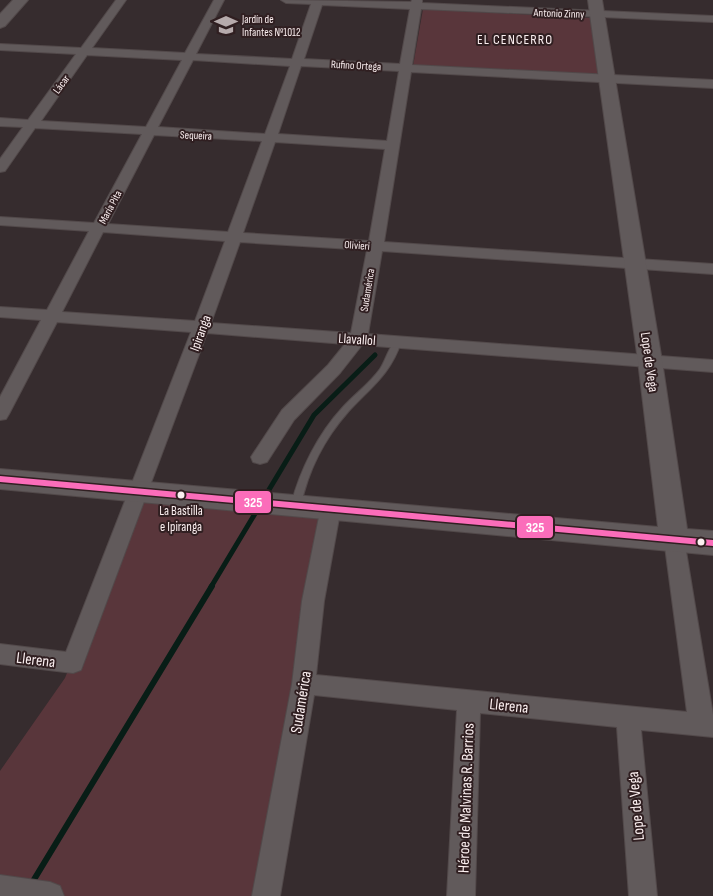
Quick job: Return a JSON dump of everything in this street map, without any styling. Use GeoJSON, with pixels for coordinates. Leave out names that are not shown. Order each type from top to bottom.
{"type":"FeatureCollection","features":[{"type":"Feature","properties":{"kind":"street"},"geometry":{"type":"LineString","coordinates":[[0,23],[21,0]]}},
{"type":"Feature","properties":{"kind":"street","name":"Lácar"},"geometry":{"type":"LineString","coordinates":[[0,168],[121,0]]}},
{"type":"Feature","properties":{"kind":"street","name":"María Pita"},"geometry":{"type":"LineString","coordinates":[[0,414],[219,0]]}},
{"type":"Feature","properties":{"kind":"street","name":"Antonio Zinny"},"geometry":{"type":"LineString","coordinates":[[286,0],[596,7],[713,19]]}},
{"type":"Feature","properties":{"kind":"street","name":"Ipiranga"},"geometry":{"type":"LineString","coordinates":[[73,663],[202,327],[298,62],[318,1]]}},
{"type":"Feature","properties":{"kind":"street","name":"Sudamérica"},"geometry":{"type":"LineString","coordinates":[[260,457],[288,415],[334,369],[358,339],[363,320],[416,3]]}},
{"type":"Feature","properties":{"kind":"street","name":"Lope de Vega"},"geometry":{"type":"LineString","coordinates":[[596,7],[650,362],[674,539],[707,725]]}},
{"type":"Feature","properties":{"kind":"street","name":"Rufino Ortega"},"geometry":{"type":"LineString","coordinates":[[0,47],[713,84]]}},
{"type":"Feature","properties":{"kind":"street","name":"Sequeira"},"geometry":{"type":"LineString","coordinates":[[0,122],[392,145]]}},
{"type":"Feature","properties":{"kind":"street","name":"Olivieri"},"geometry":{"type":"LineString","coordinates":[[0,221],[713,269]]}},
{"type":"Feature","properties":{"kind":"street","name":"Llavallol"},"geometry":{"type":"LineString","coordinates":[[0,312],[713,366]]}},
{"type":"Feature","properties":{"kind":"street"},"geometry":{"type":"LineString","coordinates":[[0,479],[141,490],[713,543]]}},
{"type":"Feature","properties":{"kind":"street","name":"Sudamérica"},"geometry":{"type":"LineString","coordinates":[[266,896],[304,684],[309,624],[331,508]]}},
{"type":"Feature","properties":{"kind":"street","name":"Llerena"},"geometry":{"type":"LineString","coordinates":[[0,654],[73,663]]}},
{"type":"Feature","properties":{"kind":"street","name":"Llerena"},"geometry":{"type":"LineString","coordinates":[[304,684],[707,725]]}},
{"type":"Feature","properties":{"kind":"street","name":"Héroe de Malvinas R. Barrios"},"geometry":{"type":"LineString","coordinates":[[461,896],[469,701]]}},
{"type":"Feature","properties":{"kind":"street","name":"Lope de Vega"},"geometry":{"type":"LineString","coordinates":[[628,716],[643,896]]}},
{"type":"Feature","properties":{"kind":"street"},"geometry":{"type":"LineString","coordinates":[[4,888],[50,896]]}},
{"type":"Feature","properties":{"kind":"lane"},"geometry":{"type":"LineString","coordinates":[[273,503],[299,487],[336,421],[372,385],[389,362],[397,342]]}},
{"type":"Feature","properties":{"kind":"shaded area"},"geometry":{"type":"Polygon","coordinates":[[[423,9],[591,18],[601,75],[413,66],[423,9]]]}},
{"type":"Feature","properties":{"kind":"shaded area"},"geometry":{"type":"Polygon","coordinates":[[[141,490],[331,507],[266,896],[0,896],[0,771],[65,678],[141,490]]]}},
{"type":"Feature","properties":{"kind":"waterway"},"geometry":{"type":"LineString","coordinates":[[264,498],[314,415],[375,355]]}},
{"type":"Feature","properties":{"kind":"waterway"},"geometry":{"type":"LineString","coordinates":[[211,587],[259,507]]}},
{"type":"Feature","properties":{"kind":"waterway"},"geometry":{"type":"LineString","coordinates":[[24,896],[212,586]]}},
{"type":"Feature","properties":{"kind":"transit line","name":"325"},"geometry":{"type":"LineString","coordinates":[[0,479],[713,543]]}},
{"type":"Feature","properties":{"kind":"place","name":"Jardín de Infantes Nº1012"},"geometry":{"type":"Point","coordinates":[226,25]}},
{"type":"Feature","properties":{"kind":"place","name":"La Bastilla e Ipiranga"},"geometry":{"type":"Point","coordinates":[181,495]}},
{"type":"Feature","properties":{"kind":"district","name":"EL CENCERRO"},"geometry":{"type":"Point","coordinates":[515,39]}}]}
